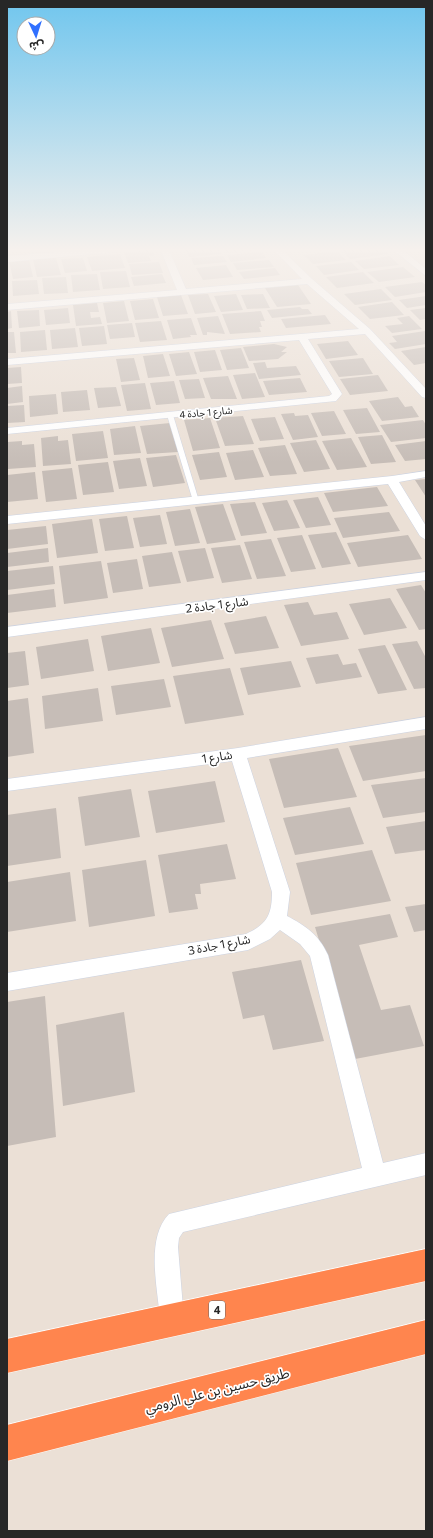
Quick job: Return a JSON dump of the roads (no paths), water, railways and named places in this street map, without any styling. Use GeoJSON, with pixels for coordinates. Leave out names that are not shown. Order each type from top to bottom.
{"type":"FeatureCollection","features":[{"type":"Feature","properties":{"kind":"highway","name":"4"},"geometry":{"type":"LineString","coordinates":[[7,1356],[426,1265]]}},
{"type":"Feature","properties":{"kind":"highway","name":"طريق حسين بن علي الرومي"},"geometry":{"type":"LineString","coordinates":[[7,1443],[426,1337]]}},
{"type":"Feature","properties":{"kind":"highway"},"geometry":{"type":"LineString","coordinates":[[368,1352],[426,1348]]}},
{"type":"Feature","properties":{"kind":"street"},"geometry":{"type":"LineString","coordinates":[[354,320],[367,331],[426,396]]}},
{"type":"Feature","properties":{"kind":"street"},"geometry":{"type":"LineString","coordinates":[[7,362],[367,331]]}},
{"type":"Feature","properties":{"kind":"street","name":"شارع 1 جادة 4"},"geometry":{"type":"LineString","coordinates":[[7,431],[332,399],[336,396],[335,390],[302,337]]}},
{"type":"Feature","properties":{"kind":"street"},"geometry":{"type":"LineString","coordinates":[[7,520],[392,480],[426,474]]}},
{"type":"Feature","properties":{"kind":"street"},"geometry":{"type":"LineString","coordinates":[[392,480],[426,536]]}},
{"type":"Feature","properties":{"kind":"street","name":"شارع 1 جادة 2"},"geometry":{"type":"LineString","coordinates":[[7,632],[426,576]]}},
{"type":"Feature","properties":{"kind":"street","name":"شارع 1"},"geometry":{"type":"LineString","coordinates":[[7,785],[238,754],[426,723]]}},
{"type":"Feature","properties":{"kind":"street"},"geometry":{"type":"LineString","coordinates":[[238,754],[281,892],[282,902],[277,920],[305,935],[316,948],[319,955],[375,1176]]}},
{"type":"Feature","properties":{"kind":"street","name":"شارع 1 جادة 3"},"geometry":{"type":"LineString","coordinates":[[7,982],[248,942],[269,930],[277,920]]}},
{"type":"Feature","properties":{"kind":"street"},"geometry":{"type":"LineString","coordinates":[[172,1320],[166,1247],[170,1228],[177,1222],[426,1164]]}},
{"type":"Feature","properties":{"kind":"lane"},"geometry":{"type":"LineString","coordinates":[[170,415],[196,500]]}}]}
